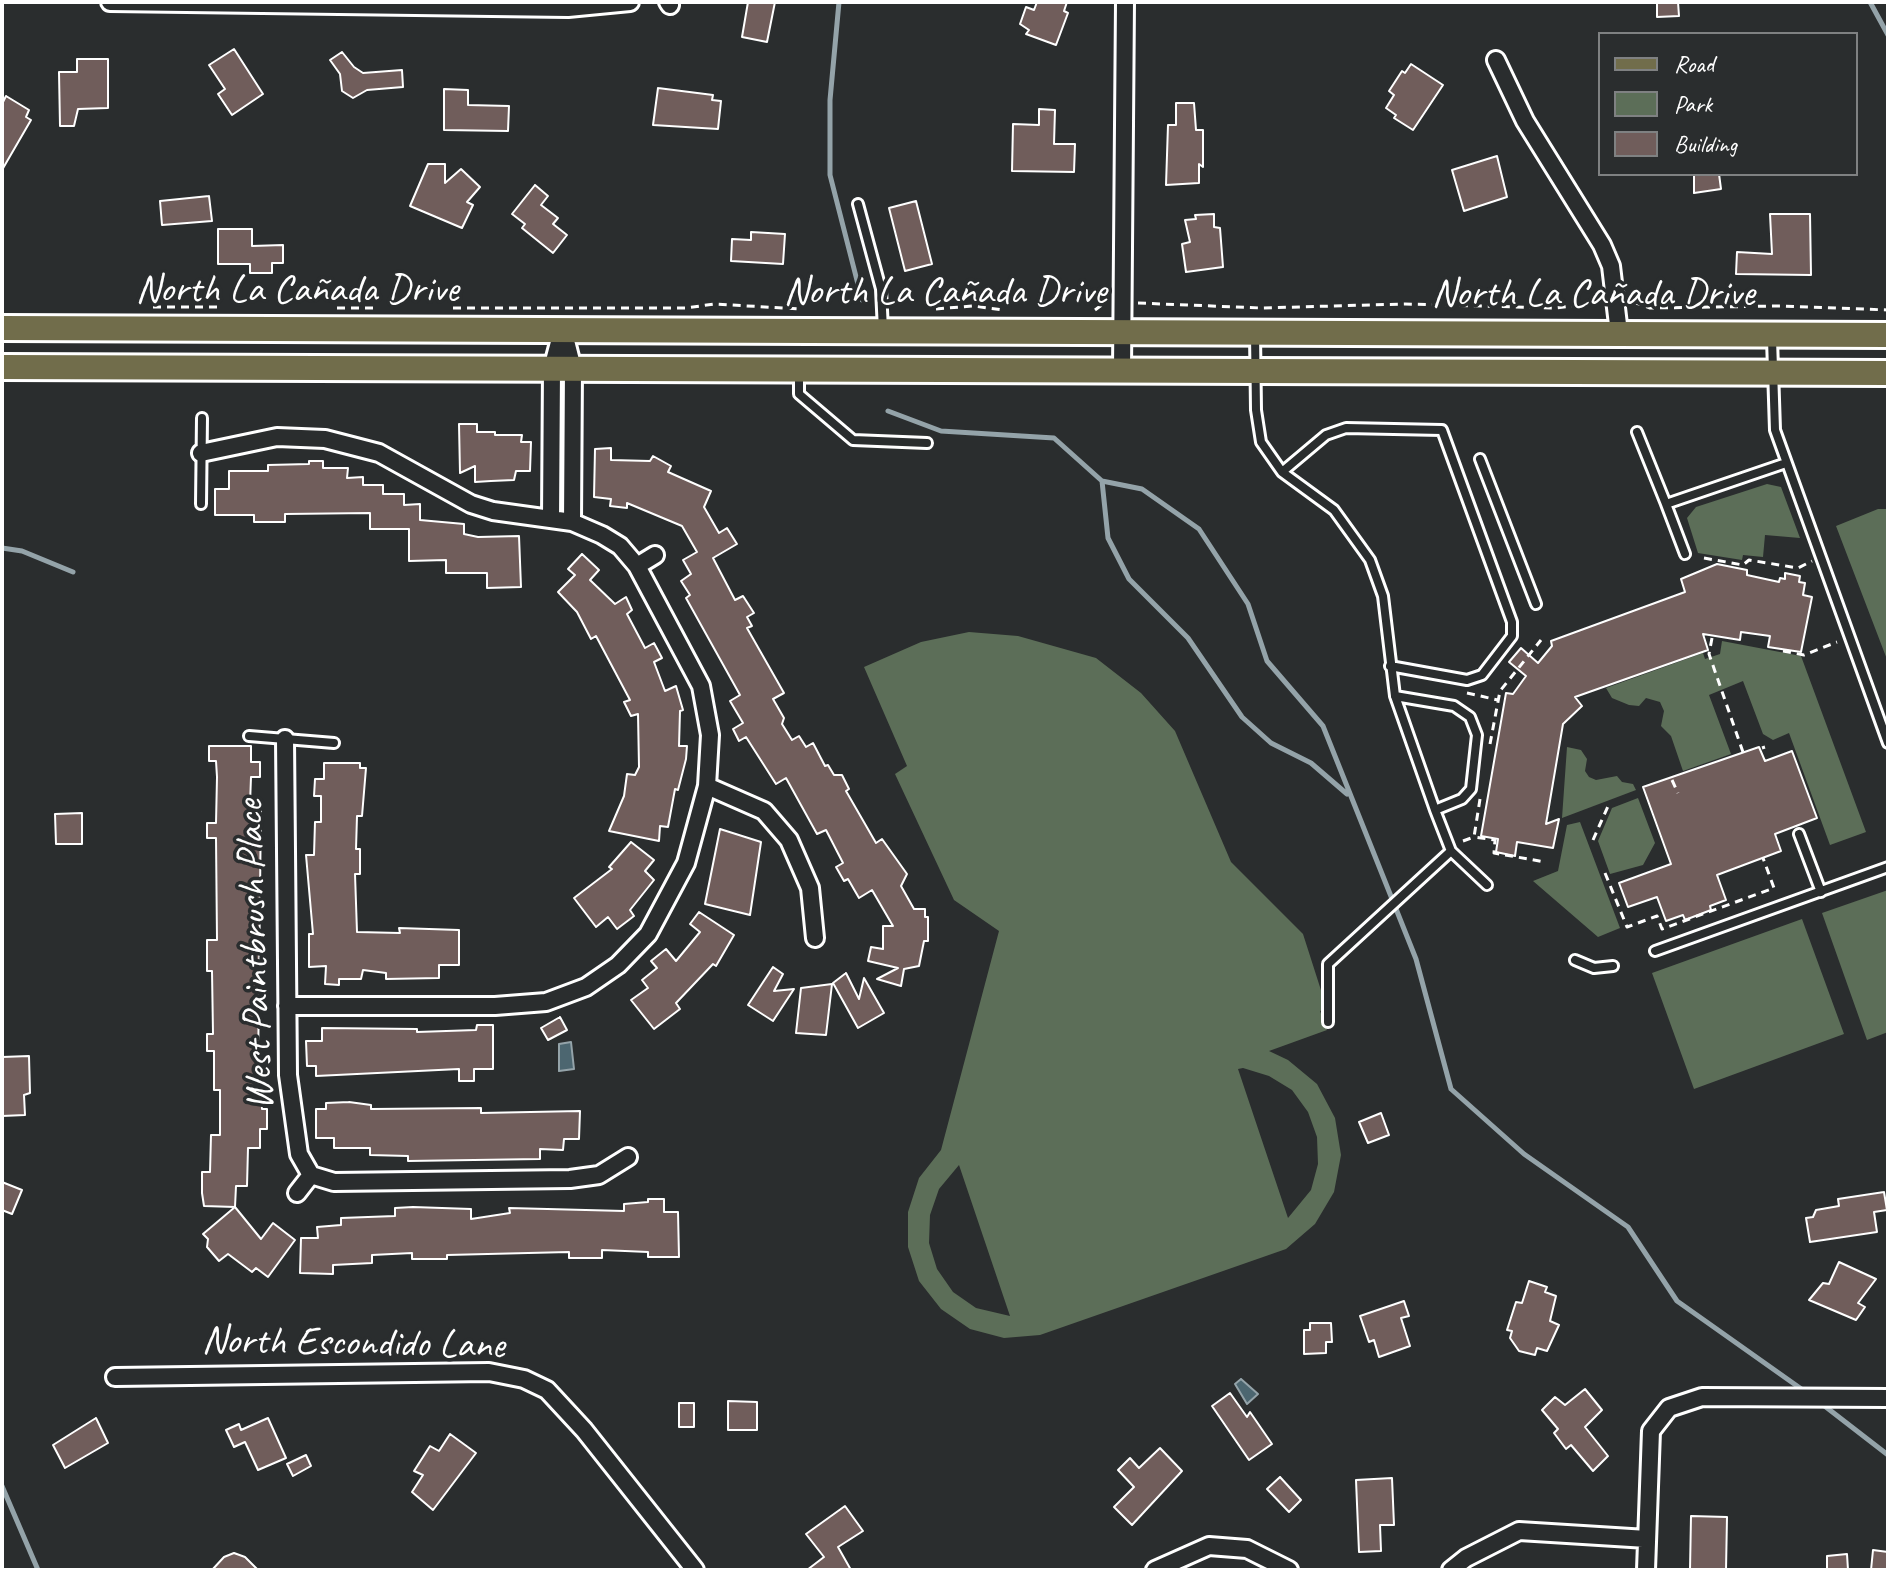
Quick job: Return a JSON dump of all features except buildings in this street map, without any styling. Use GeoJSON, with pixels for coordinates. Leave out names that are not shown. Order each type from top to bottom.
{"type":"FeatureCollection","features":[{"type":"Feature","properties":{"kind":"main road","name":"North La Cañada Drive"},"geometry":{"type":"LineString","coordinates":[[2,328],[1888,335]]}},
{"type":"Feature","properties":{"kind":"main road","name":"North La Cañada Drive"},"geometry":{"type":"LineString","coordinates":[[2,367],[1888,373]]}},
{"type":"Feature","properties":{"kind":"street"},"geometry":{"type":"LineString","coordinates":[[110,2],[555,8],[630,2]]}},
{"type":"Feature","properties":{"kind":"street"},"geometry":{"type":"LineString","coordinates":[[1122,370],[1125,2]]}},
{"type":"Feature","properties":{"kind":"street"},"geometry":{"type":"LineString","coordinates":[[1496,60],[1525,121],[1602,245],[1611,266],[1619,333]]}},
{"type":"Feature","properties":{"kind":"street"},"geometry":{"type":"LineString","coordinates":[[563,329],[572,522]]}},
{"type":"Feature","properties":{"kind":"street"},"geometry":{"type":"LineString","coordinates":[[551,518],[563,369]]}},
{"type":"Feature","properties":{"kind":"street"},"geometry":{"type":"LineString","coordinates":[[201,453],[277,437],[325,439],[379,453],[471,504],[493,511],[572,522],[620,546],[637,566],[701,686],[710,735],[707,786],[686,863],[648,934],[618,965],[586,987],[546,1002],[508,1005],[287,1006]]}},
{"type":"Feature","properties":{"kind":"street"},"geometry":{"type":"LineString","coordinates":[[637,566],[655,555]]}},
{"type":"Feature","properties":{"kind":"street","name":"West Paintbrush Place"},"geometry":{"type":"LineString","coordinates":[[285,739],[288,1075],[299,1154],[308,1172]]}},
{"type":"Feature","properties":{"kind":"street"},"geometry":{"type":"LineString","coordinates":[[707,786],[764,811],[789,840],[810,888],[815,938]]}},
{"type":"Feature","properties":{"kind":"street"},"geometry":{"type":"LineString","coordinates":[[297,1193],[308,1172],[334,1182],[570,1179],[599,1175],[628,1157]]}},
{"type":"Feature","properties":{"kind":"street","name":"North Escondido Lane"},"geometry":{"type":"LineString","coordinates":[[115,1377],[489,1372],[524,1379],[547,1390],[584,1430],[695,1570]]}},
{"type":"Feature","properties":{"kind":"street"},"geometry":{"type":"LineString","coordinates":[[1646,1570],[1651,1431],[1669,1408],[1702,1397],[1888,1398]]}},
{"type":"Feature","properties":{"kind":"street"},"geometry":{"type":"LineString","coordinates":[[1451,1570],[1466,1558],[1519,1531],[1647,1539]]}},
{"type":"Feature","properties":{"kind":"street"},"geometry":{"type":"LineString","coordinates":[[1155,1570],[1209,1546],[1247,1549],[1289,1570]]}},
{"type":"Feature","properties":{"kind":"lane"},"geometry":{"type":"LineString","coordinates":[[858,204],[881,289],[883,331]]}},
{"type":"Feature","properties":{"kind":"lane"},"geometry":{"type":"LineString","coordinates":[[1255,333],[1261,442],[1282,472],[1334,510],[1370,560],[1383,596],[1395,696],[1435,810],[1451,851],[1487,885]]}},
{"type":"Feature","properties":{"kind":"lane"},"geometry":{"type":"LineString","coordinates":[[1772,334],[1775,430],[1888,743]]}},
{"type":"Feature","properties":{"kind":"lane"},"geometry":{"type":"LineString","coordinates":[[799,369],[799,394],[853,440],[927,443]]}},
{"type":"Feature","properties":{"kind":"lane"},"geometry":{"type":"LineString","coordinates":[[201,504],[202,418]]}},
{"type":"Feature","properties":{"kind":"lane"},"geometry":{"type":"LineString","coordinates":[[1282,472],[1326,435],[1346,428],[1442,430],[1512,622],[1512,636],[1482,675],[1467,680],[1390,666]]}},
{"type":"Feature","properties":{"kind":"lane"},"geometry":{"type":"LineString","coordinates":[[1637,432],[1685,554]]}},
{"type":"Feature","properties":{"kind":"lane"},"geometry":{"type":"LineString","coordinates":[[1480,459],[1536,604]]}},
{"type":"Feature","properties":{"kind":"lane"},"geometry":{"type":"LineString","coordinates":[[1666,504],[1786,463]]}},
{"type":"Feature","properties":{"kind":"lane"},"geometry":{"type":"LineString","coordinates":[[1395,696],[1454,706],[1470,717],[1477,735],[1471,789],[1462,799],[1435,810]]}},
{"type":"Feature","properties":{"kind":"lane"},"geometry":{"type":"LineString","coordinates":[[249,736],[334,743]]}},
{"type":"Feature","properties":{"kind":"lane"},"geometry":{"type":"LineString","coordinates":[[1799,834],[1821,892]]}},
{"type":"Feature","properties":{"kind":"lane"},"geometry":{"type":"LineString","coordinates":[[1328,1022],[1328,964],[1451,851]]}},
{"type":"Feature","properties":{"kind":"lane"},"geometry":{"type":"LineString","coordinates":[[1655,951],[1888,867]]}},
{"type":"Feature","properties":{"kind":"lane"},"geometry":{"type":"LineString","coordinates":[[1575,960],[1594,968],[1613,966]]}},
{"type":"Feature","properties":{"kind":"path"},"geometry":{"type":"LineString","coordinates":[[1085,312],[1099,310],[1106,301],[1261,308],[1405,304],[1556,308],[1617,301],[1634,302],[1650,308],[1780,306],[1888,310]]}},
{"type":"Feature","properties":{"kind":"path"},"geometry":{"type":"LineString","coordinates":[[139,308],[185,304],[230,308]]}},
{"type":"Feature","properties":{"kind":"path"},"geometry":{"type":"LineString","coordinates":[[450,308],[686,308],[714,304],[804,309]]}},
{"type":"Feature","properties":{"kind":"path"},"geometry":{"type":"LineString","coordinates":[[325,309],[356,306],[385,309]]}},
{"type":"Feature","properties":{"kind":"path"},"geometry":{"type":"LineString","coordinates":[[929,310],[973,306],[1011,311]]}},
{"type":"Feature","properties":{"kind":"path"},"geometry":{"type":"LineString","coordinates":[[1704,558],[1743,565],[1749,560],[1798,568],[1812,561]]}},
{"type":"Feature","properties":{"kind":"path"},"geometry":{"type":"LineString","coordinates":[[1712,638],[1709,654],[1744,755]]}},
{"type":"Feature","properties":{"kind":"path"},"geometry":{"type":"LineString","coordinates":[[1500,691],[1541,640]]}},
{"type":"Feature","properties":{"kind":"path"},"geometry":{"type":"LineString","coordinates":[[1783,651],[1804,655],[1838,642]]}},
{"type":"Feature","properties":{"kind":"path"},"geometry":{"type":"LineString","coordinates":[[1513,653],[1523,661]]}},
{"type":"Feature","properties":{"kind":"path"},"geometry":{"type":"LineString","coordinates":[[1467,693],[1498,700]]}},
{"type":"Feature","properties":{"kind":"path"},"geometry":{"type":"LineString","coordinates":[[1672,780],[1678,793]]}},
{"type":"Feature","properties":{"kind":"path"},"geometry":{"type":"LineString","coordinates":[[1593,840],[1609,804]]}},
{"type":"Feature","properties":{"kind":"path"},"geometry":{"type":"LineString","coordinates":[[1463,841],[1474,837]]}},
{"type":"Feature","properties":{"kind":"path"},"geometry":{"type":"LineString","coordinates":[[1495,840],[1494,853],[1545,862]]}},
{"type":"Feature","properties":{"kind":"path"},"geometry":{"type":"LineString","coordinates":[[1605,873],[1627,927],[1657,916],[1662,929],[1775,891],[1763,858]]}},
{"type":"Feature","properties":{"kind":"green space"},"geometry":{"type":"Polygon","coordinates":[[[1767,484],[1781,487],[1800,538],[1765,535],[1763,557],[1743,555],[1742,560],[1698,553],[1687,518],[1696,507],[1767,484]]]}},
{"type":"Feature","properties":{"kind":"green space"},"geometry":{"type":"Polygon","coordinates":[[[1878,509],[1888,509],[1888,662],[1836,526],[1878,509]]]}},
{"type":"Feature","properties":{"kind":"green space"},"geometry":{"type":"Polygon","coordinates":[[[969,632],[1018,636],[1096,658],[1141,693],[1175,731],[1231,862],[1303,934],[1327,1009],[1320,1011],[1327,1030],[1269,1051],[1288,1060],[1317,1084],[1335,1118],[1341,1155],[1334,1192],[1315,1224],[1286,1249],[1040,1335],[1004,1338],[970,1329],[941,1309],[919,1281],[908,1247],[908,1212],[919,1178],[941,1150],[999,931],[954,900],[895,774],[907,766],[864,667],[921,642],[969,632]],[[1238,1069],[1288,1218],[1311,1190],[1318,1164],[1317,1137],[1308,1112],[1292,1090],[1269,1076],[1238,1069]],[[959,1165],[939,1189],[930,1215],[929,1243],[937,1269],[953,1292],[976,1308],[1010,1316],[959,1165]]]}},
{"type":"Feature","properties":{"kind":"green space"},"geometry":{"type":"Polygon","coordinates":[[[1722,641],[1801,656],[1866,832],[1830,845],[1789,733],[1773,740],[1763,734],[1743,681],[1709,695],[1731,754],[1683,771],[1671,736],[1661,726],[1664,711],[1660,702],[1646,698],[1639,706],[1629,705],[1612,698],[1606,688],[1703,653],[1705,659],[1720,654],[1722,641]]]}},
{"type":"Feature","properties":{"kind":"green space"},"geometry":{"type":"Polygon","coordinates":[[[1567,747],[1581,750],[1587,759],[1585,771],[1589,777],[1596,780],[1617,776],[1622,782],[1633,784],[1636,790],[1562,818],[1567,747]]]}},
{"type":"Feature","properties":{"kind":"green space"},"geometry":{"type":"Polygon","coordinates":[[[1638,798],[1655,843],[1643,865],[1610,874],[1598,841],[1612,808],[1638,798]]]}},
{"type":"Feature","properties":{"kind":"green space"},"geometry":{"type":"Polygon","coordinates":[[[1580,822],[1620,928],[1598,937],[1533,881],[1558,871],[1567,825],[1580,822]]]}},
{"type":"Feature","properties":{"kind":"green space"},"geometry":{"type":"Polygon","coordinates":[[[1888,890],[1888,1032],[1867,1040],[1822,913],[1888,890]]]}},
{"type":"Feature","properties":{"kind":"green space"},"geometry":{"type":"Polygon","coordinates":[[[1802,919],[1844,1034],[1694,1089],[1652,973],[1802,919]]]}},
{"type":"Feature","properties":{"kind":"water"},"geometry":{"type":"Polygon","coordinates":[[[571,1042],[574,1069],[559,1071],[559,1044],[571,1042]]]}},
{"type":"Feature","properties":{"kind":"water"},"geometry":{"type":"Polygon","coordinates":[[[1241,1379],[1258,1394],[1247,1404],[1235,1384],[1241,1379]]]}},
{"type":"Feature","properties":{"kind":"waterway"},"geometry":{"type":"LineString","coordinates":[[839,2],[830,100],[830,175],[862,300]]}},
{"type":"Feature","properties":{"kind":"waterway"},"geometry":{"type":"LineString","coordinates":[[1870,2],[1888,35]]}},
{"type":"Feature","properties":{"kind":"waterway"},"geometry":{"type":"LineString","coordinates":[[888,411],[941,431],[1054,438],[1102,481],[1142,489],[1199,529],[1248,604],[1267,661],[1323,726],[1416,959],[1451,1089],[1524,1154],[1628,1227],[1677,1301],[1807,1393]]}},
{"type":"Feature","properties":{"kind":"waterway"},"geometry":{"type":"LineString","coordinates":[[1102,481],[1108,538],[1129,579],[1188,638],[1242,717],[1271,743],[1311,763],[1347,794]]}},
{"type":"Feature","properties":{"kind":"waterway"},"geometry":{"type":"LineString","coordinates":[[2,548],[22,551],[73,572]]}},
{"type":"Feature","properties":{"kind":"waterway"},"geometry":{"type":"LineString","coordinates":[[1822,1404],[1888,1455]]}},
{"type":"Feature","properties":{"kind":"waterway"},"geometry":{"type":"LineString","coordinates":[[2,1486],[38,1570]]}}]}
